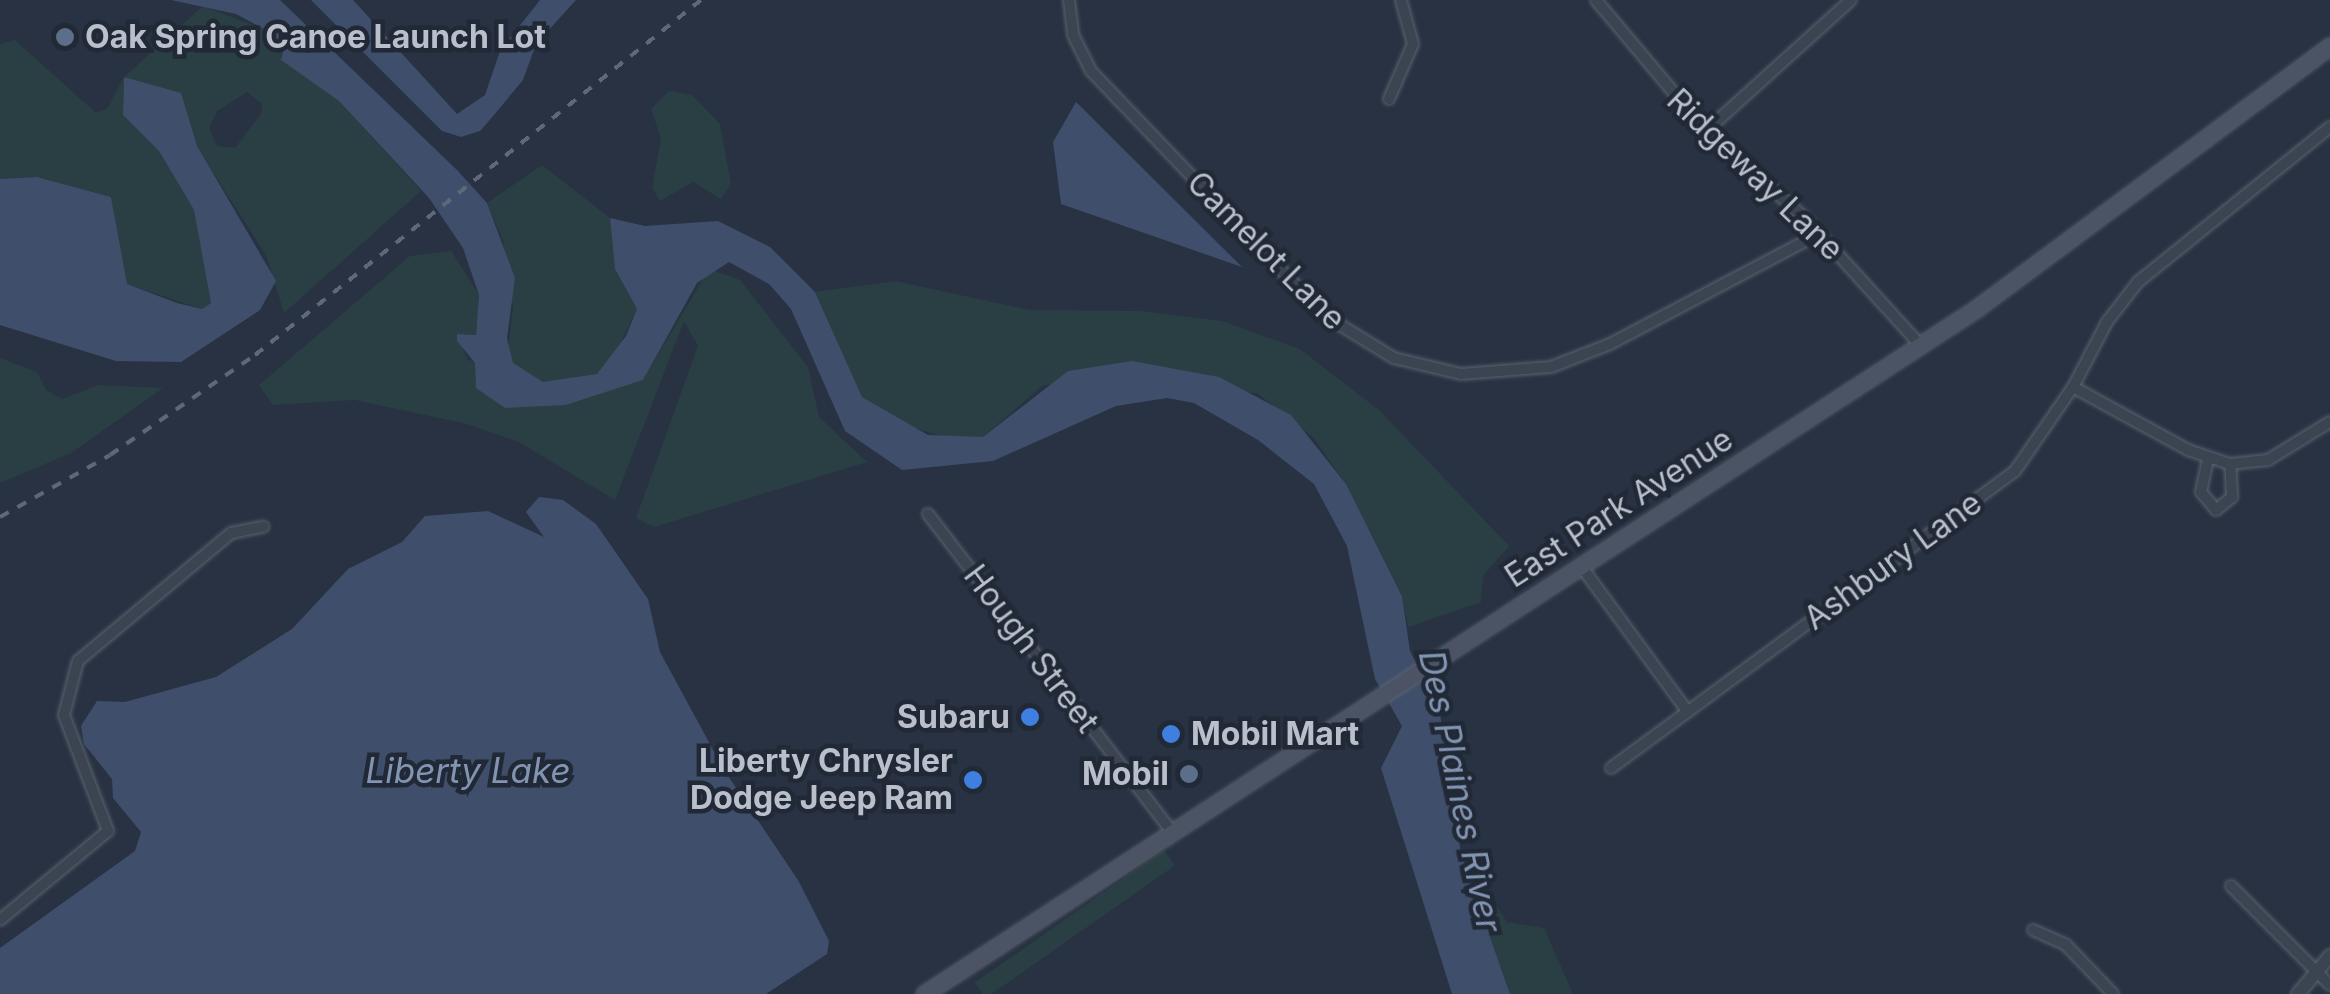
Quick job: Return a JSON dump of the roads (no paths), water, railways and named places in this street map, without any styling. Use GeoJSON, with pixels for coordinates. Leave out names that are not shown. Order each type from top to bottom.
{"type":"FeatureCollection","features":[{"type":"Feature","properties":{"kind":"main road","name":"East Park Avenue"},"geometry":{"type":"LineString","coordinates":[[924,994],[2063,249],[2330,46]]}},
{"type":"Feature","properties":{"kind":"street","name":"Camelot Lane"},"geometry":{"type":"LineString","coordinates":[[1070,0],[1073,35],[1091,71],[1324,315],[1394,358],[1461,374],[1551,367],[1610,344],[1819,234]]}},
{"type":"Feature","properties":{"kind":"street"},"geometry":{"type":"LineString","coordinates":[[1389,99],[1413,44],[1402,0]]}},
{"type":"Feature","properties":{"kind":"street","name":"Ridgeway Lane"},"geometry":{"type":"LineString","coordinates":[[1596,0],[1706,131],[1819,234],[1920,344]]}},
{"type":"Feature","properties":{"kind":"street"},"geometry":{"type":"LineString","coordinates":[[1706,131],[1851,0]]}},
{"type":"Feature","properties":{"kind":"street","name":"Ashbury Lane"},"geometry":{"type":"LineString","coordinates":[[1611,768],[2016,471],[2073,388],[2107,322],[2138,282],[2330,127]]}},
{"type":"Feature","properties":{"kind":"street"},"geometry":{"type":"LineString","coordinates":[[2073,388],[2208,459],[2230,464],[2268,460],[2330,422]]}},
{"type":"Feature","properties":{"kind":"street"},"geometry":{"type":"LineString","coordinates":[[2208,459],[2202,492],[2216,510],[2232,498],[2230,464]]}},
{"type":"Feature","properties":{"kind":"street","name":"Hough Street"},"geometry":{"type":"LineString","coordinates":[[928,514],[1171,832]]}},
{"type":"Feature","properties":{"kind":"street"},"geometry":{"type":"LineString","coordinates":[[0,920],[108,831],[64,715],[78,660],[231,533],[263,528]]}},
{"type":"Feature","properties":{"kind":"street"},"geometry":{"type":"LineString","coordinates":[[1581,566],[1688,712]]}},
{"type":"Feature","properties":{"kind":"street"},"geometry":{"type":"LineString","coordinates":[[2231,886],[2330,985]]}},
{"type":"Feature","properties":{"kind":"street"},"geometry":{"type":"LineString","coordinates":[[2033,930],[2066,945],[2113,994]]}},
{"type":"Feature","properties":{"kind":"street"},"geometry":{"type":"LineString","coordinates":[[2298,994],[2330,956]]}},
{"type":"Feature","properties":{"kind":"water"},"geometry":{"type":"Polygon","coordinates":[[[171,0],[280,0],[457,170],[487,203],[515,278],[507,338],[513,363],[543,382],[597,374],[626,336],[637,309],[615,269],[610,218],[645,226],[718,221],[770,247],[815,292],[862,397],[928,435],[983,437],[1068,371],[1132,361],[1219,377],[1291,415],[1346,484],[1402,596],[1410,651],[1439,707],[1461,854],[1510,994],[1452,994],[1381,768],[1402,726],[1375,679],[1347,546],[1314,484],[1258,440],[1194,403],[1167,398],[1116,406],[993,461],[902,470],[845,431],[791,309],[769,284],[729,262],[697,283],[643,380],[566,405],[505,408],[476,388],[475,363],[457,341],[457,334],[476,335],[479,295],[463,248],[429,198],[339,101],[281,60],[284,49],[266,30],[236,14],[171,0]]]}},
{"type":"Feature","properties":{"kind":"water"},"geometry":{"type":"Polygon","coordinates":[[[311,0],[353,0],[457,114],[485,95],[500,51],[540,0],[576,0],[536,44],[523,80],[494,115],[480,131],[461,137],[442,131],[311,0]]]}},
{"type":"Feature","properties":{"kind":"water"},"geometry":{"type":"Polygon","coordinates":[[[124,77],[181,93],[197,146],[276,281],[260,310],[181,362],[116,361],[0,325],[0,179],[37,177],[111,197],[127,284],[202,309],[211,303],[194,210],[159,151],[123,115],[124,77]]]}},
{"type":"Feature","properties":{"kind":"water"},"geometry":{"type":"Polygon","coordinates":[[[1076,102],[1242,267],[1061,204],[1053,142],[1076,102]]]}},
{"type":"Feature","properties":{"kind":"water","name":"Liberty Lake"},"geometry":{"type":"Polygon","coordinates":[[[539,497],[563,500],[596,524],[648,599],[660,652],[724,770],[798,880],[829,941],[827,954],[766,994],[0,994],[0,948],[135,851],[141,832],[113,798],[112,779],[84,744],[81,726],[97,701],[125,702],[216,677],[292,629],[348,569],[402,542],[425,516],[488,511],[544,537],[526,512],[539,497]]]}},
{"type":"Feature","properties":{"kind":"railway"},"geometry":{"type":"LineString","coordinates":[[0,517],[110,455],[255,355],[701,0]]}},
{"type":"Feature","properties":{"kind":"place","name":"Oak Spring Canoe Launch Lot"},"geometry":{"type":"Point","coordinates":[65,37]}},
{"type":"Feature","properties":{"kind":"place","name":"Subaru"},"geometry":{"type":"Point","coordinates":[1030,717]}},
{"type":"Feature","properties":{"kind":"place","name":"Mobil Mart"},"geometry":{"type":"Point","coordinates":[1171,734]}},
{"type":"Feature","properties":{"kind":"place","name":"Mobil"},"geometry":{"type":"Point","coordinates":[1189,774]}},
{"type":"Feature","properties":{"kind":"place","name":"Liberty Chrysler Dodge Jeep Ram"},"geometry":{"type":"Point","coordinates":[973,780]}},
{"type":"Feature","properties":{"kind":"water label","name":"Des Plaines River"},"geometry":{"type":"Point","coordinates":[1461,791]}}]}
